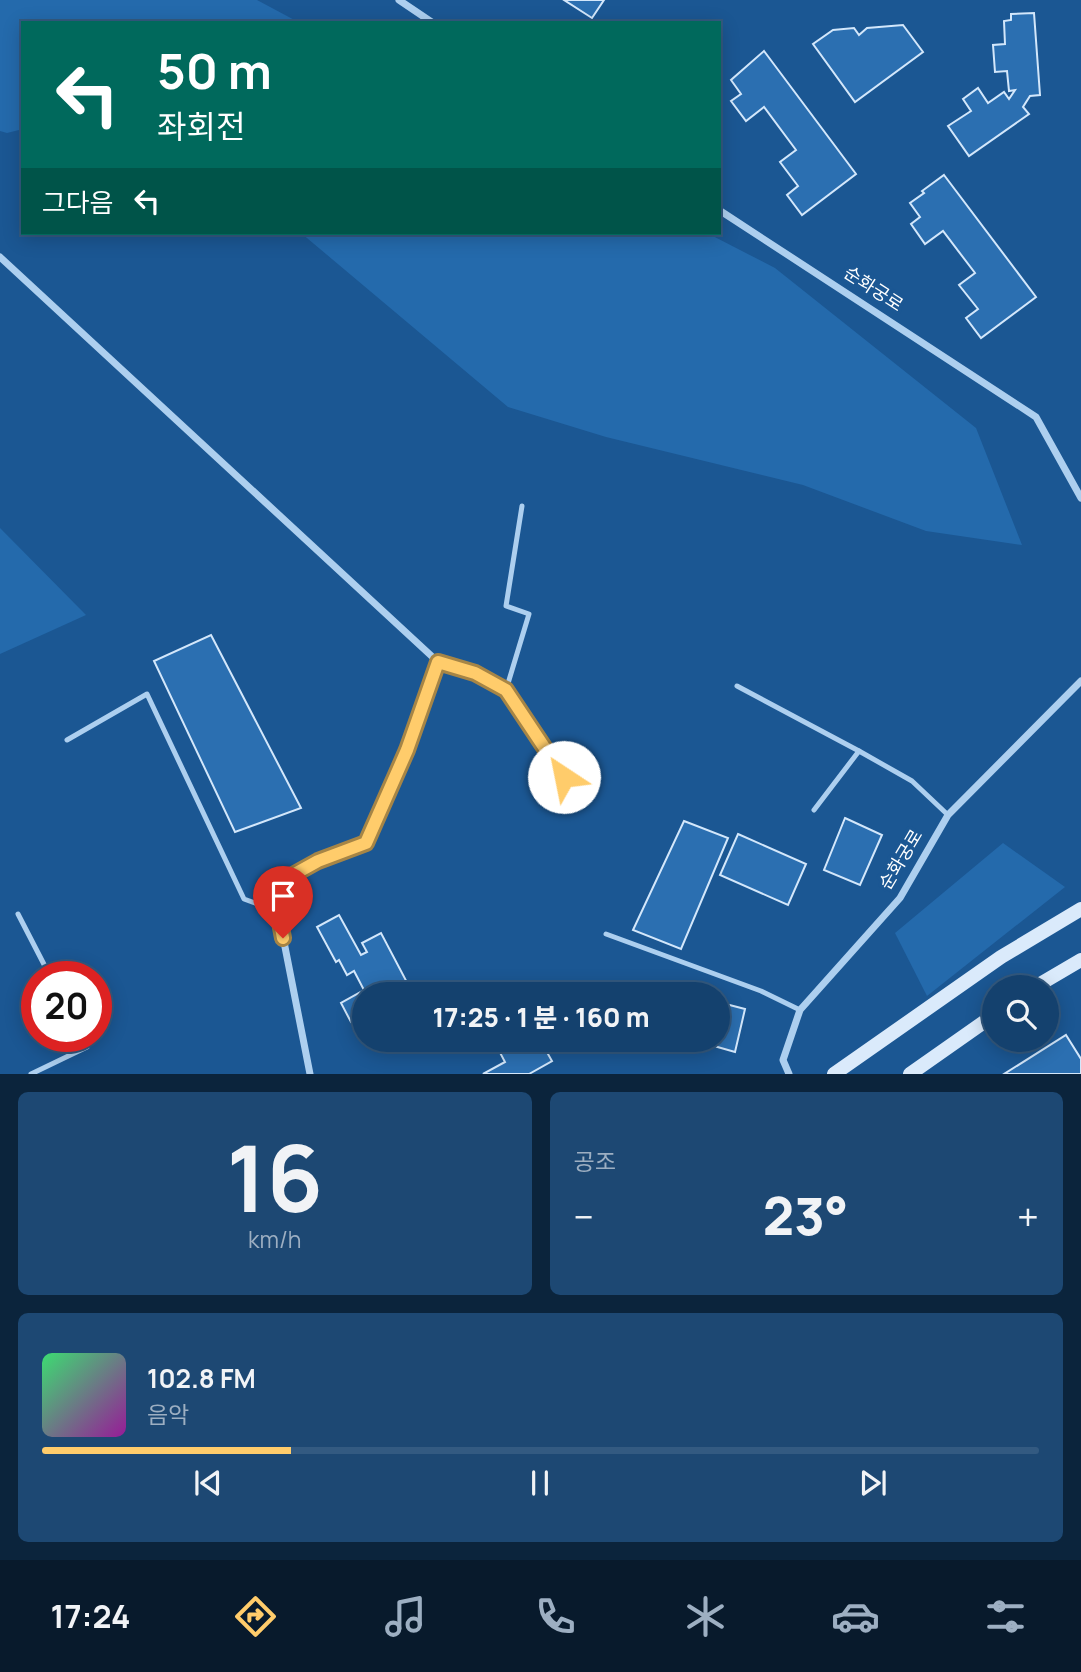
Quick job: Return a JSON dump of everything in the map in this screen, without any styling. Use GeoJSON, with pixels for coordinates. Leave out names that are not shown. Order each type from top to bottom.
{"type":"FeatureCollection","features":[{"type":"Feature","properties":{"kind":"street"},"geometry":{"type":"LineString","coordinates":[[399,0],[430,21]]}},
{"type":"Feature","properties":{"kind":"street","name":"순화궁로"},"geometry":{"type":"LineString","coordinates":[[721,211],[1036,417],[1081,498]]}},
{"type":"Feature","properties":{"kind":"street"},"geometry":{"type":"LineString","coordinates":[[0,257],[438,662],[407,750],[366,843],[318,861],[273,886],[310,1073]]}},
{"type":"Feature","properties":{"kind":"street","name":"순화궁로"},"geometry":{"type":"LineString","coordinates":[[789,1073],[783,1060],[800,1010],[900,898],[948,815],[1081,681]]}},
{"type":"Feature","properties":{"kind":"street"},"geometry":{"type":"LineString","coordinates":[[834,1073],[1001,957],[1081,909]]}},
{"type":"Feature","properties":{"kind":"street"},"geometry":{"type":"LineString","coordinates":[[1055,975],[1081,960]]}},
{"type":"Feature","properties":{"kind":"street"},"geometry":{"type":"LineString","coordinates":[[910,1073],[982,1023]]}},
{"type":"Feature","properties":{"kind":"lane"},"geometry":{"type":"LineString","coordinates":[[506,690],[529,614],[506,606],[522,506]]}},
{"type":"Feature","properties":{"kind":"lane"},"geometry":{"type":"LineString","coordinates":[[438,662],[475,673],[506,690],[564,777],[596,786]]}},
{"type":"Feature","properties":{"kind":"lane"},"geometry":{"type":"LineString","coordinates":[[737,686],[912,781],[948,815]]}},
{"type":"Feature","properties":{"kind":"lane"},"geometry":{"type":"LineString","coordinates":[[67,740],[147,694],[244,899],[278,911]]}},
{"type":"Feature","properties":{"kind":"lane"},"geometry":{"type":"LineString","coordinates":[[814,810],[859,751]]}},
{"type":"Feature","properties":{"kind":"lane"},"geometry":{"type":"LineString","coordinates":[[18,914],[42,961]]}},
{"type":"Feature","properties":{"kind":"lane"},"geometry":{"type":"LineString","coordinates":[[606,934],[761,991],[800,1010]]}},
{"type":"Feature","properties":{"kind":"lane"},"geometry":{"type":"LineString","coordinates":[[31,1073],[75,1052]]}},
{"type":"Feature","properties":{"kind":"shaded area"},"geometry":{"type":"Polygon","coordinates":[[[0,0],[257,0],[296,21],[21,21],[21,130],[7,133],[0,131],[0,0]]]}},
{"type":"Feature","properties":{"kind":"shaded area"},"geometry":{"type":"Polygon","coordinates":[[[303,235],[711,235],[775,268],[976,428],[1022,545],[926,531],[803,485],[606,437],[508,407],[303,235]]]}},
{"type":"Feature","properties":{"kind":"shaded area"},"geometry":{"type":"Polygon","coordinates":[[[0,528],[86,615],[0,654],[0,528]]]}},
{"type":"Feature","properties":{"kind":"shaded area"},"geometry":{"type":"Polygon","coordinates":[[[1003,843],[1065,887],[927,996],[895,933],[1003,843]]]}},
{"type":"Feature","properties":{"kind":"building"},"geometry":{"type":"Polygon","coordinates":[[[564,0],[604,0],[592,18],[564,0]]]}},
{"type":"Feature","properties":{"kind":"building"},"geometry":{"type":"Polygon","coordinates":[[[1034,13],[1040,95],[1030,96],[1023,107],[1029,114],[969,156],[948,126],[971,111],[963,99],[978,88],[988,103],[1004,92],[1009,99],[1015,90],[1009,91],[1007,71],[995,72],[993,45],[1005,44],[1004,21],[1011,20],[1011,14],[1034,13]]]}},
{"type":"Feature","properties":{"kind":"building"},"geometry":{"type":"Polygon","coordinates":[[[903,25],[923,52],[855,102],[813,44],[833,30],[854,28],[859,35],[867,28],[903,25]]]}},
{"type":"Feature","properties":{"kind":"building"},"geometry":{"type":"Polygon","coordinates":[[[764,51],[856,174],[802,215],[787,195],[798,186],[780,162],[796,150],[764,107],[746,121],[731,101],[741,94],[731,80],[764,51]]]}},
{"type":"Feature","properties":{"kind":"building"},"geometry":{"type":"Polygon","coordinates":[[[944,175],[1036,297],[981,338],[966,318],[978,309],[959,285],[975,273],[943,231],[925,244],[911,224],[920,217],[910,203],[944,175]]]}},
{"type":"Feature","properties":{"kind":"building"},"geometry":{"type":"Polygon","coordinates":[[[211,635],[301,808],[235,832],[154,661],[211,635]]]}},
{"type":"Feature","properties":{"kind":"building"},"geometry":{"type":"Polygon","coordinates":[[[845,818],[882,835],[860,885],[824,870],[845,818]]]}},
{"type":"Feature","properties":{"kind":"building"},"geometry":{"type":"Polygon","coordinates":[[[684,821],[728,838],[681,949],[633,930],[684,821]]]}},
{"type":"Feature","properties":{"kind":"building"},"geometry":{"type":"Polygon","coordinates":[[[738,834],[806,864],[788,905],[720,875],[738,834]]]}},
{"type":"Feature","properties":{"kind":"building"},"geometry":{"type":"Polygon","coordinates":[[[339,915],[361,955],[367,952],[362,943],[381,933],[407,982],[360,982],[354,971],[347,975],[339,960],[336,962],[317,927],[339,915]]]}},
{"type":"Feature","properties":{"kind":"building"},"geometry":{"type":"Polygon","coordinates":[[[352,997],[352,1021],[351,1022],[341,1003],[352,997]]]}},
{"type":"Feature","properties":{"kind":"building"},"geometry":{"type":"Polygon","coordinates":[[[730,1005],[745,1009],[735,1052],[730,1051],[730,1005]]]}},
{"type":"Feature","properties":{"kind":"building"},"geometry":{"type":"Polygon","coordinates":[[[1066,1035],[1081,1059],[1081,1074],[1004,1074],[1039,1052],[1059,1052],[1059,1039],[1066,1035]]]}},
{"type":"Feature","properties":{"kind":"building"},"geometry":{"type":"Polygon","coordinates":[[[500,1052],[547,1052],[552,1061],[529,1074],[483,1074],[505,1062],[500,1052]]]}},
{"type":"Feature","properties":{"kind":"route"},"geometry":{"type":"LineString","coordinates":[[283,938],[273,886],[318,861],[366,843],[407,750],[438,662],[475,673],[506,690],[564,777]]}}]}
